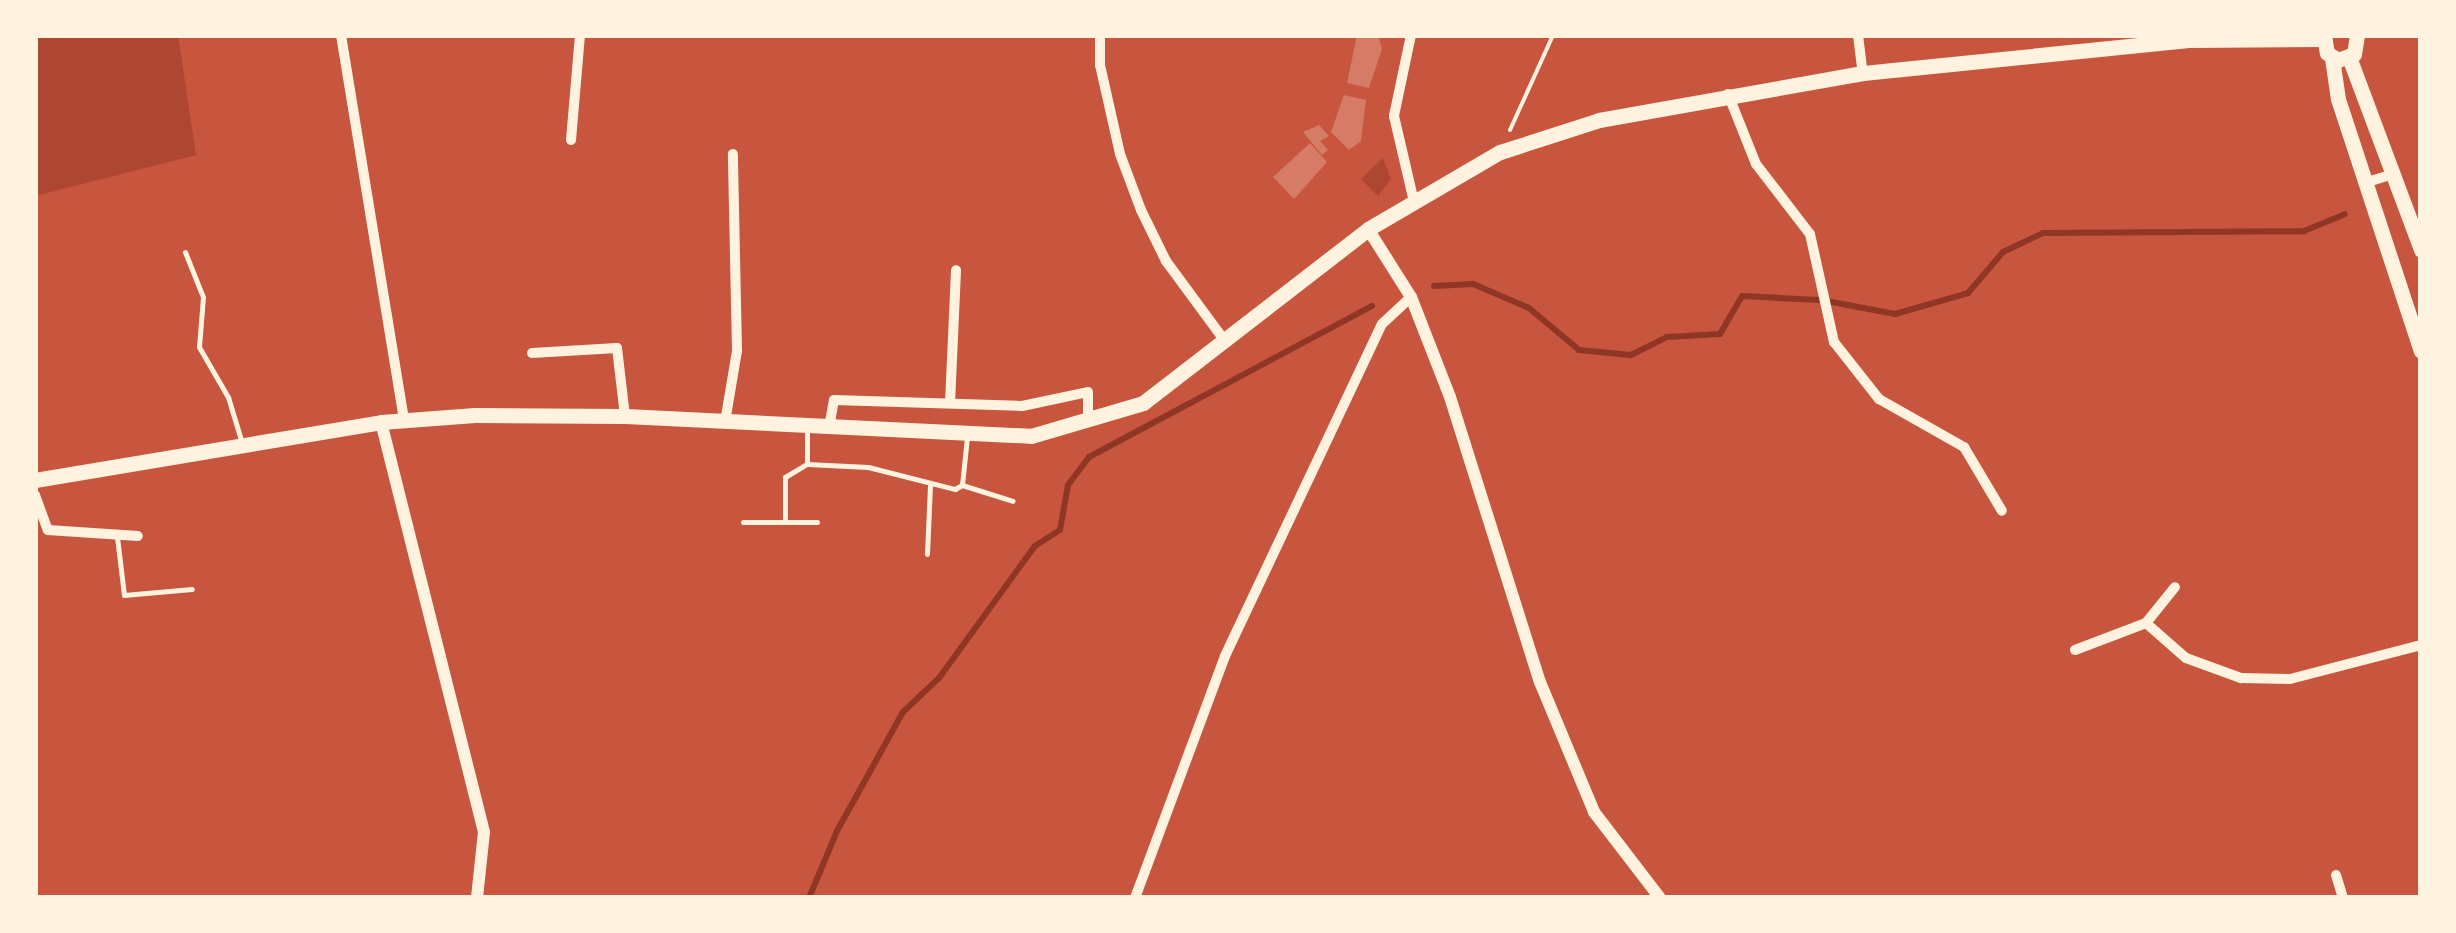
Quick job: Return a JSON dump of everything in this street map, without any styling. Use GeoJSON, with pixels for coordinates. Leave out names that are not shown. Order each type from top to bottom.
{"type":"FeatureCollection","features":[{"type":"Feature","properties":{"kind":"main road"},"geometry":{"type":"LineString","coordinates":[[2360,36],[2349,57],[2421,250]]}},
{"type":"Feature","properties":{"kind":"main road"},"geometry":{"type":"LineString","coordinates":[[35,480],[242,443],[404,420],[625,416],[1031,436],[1088,423],[1143,403],[1368,229],[1500,152],[1598,120],[1727,93],[1863,72],[2188,40],[2323,37],[2364,183],[2421,351]]}},
{"type":"Feature","properties":{"kind":"main road"},"geometry":{"type":"LineString","coordinates":[[2332,58],[2349,57]]}},
{"type":"Feature","properties":{"kind":"street"},"geometry":{"type":"LineString","coordinates":[[342,35],[404,420]]}},
{"type":"Feature","properties":{"kind":"street"},"geometry":{"type":"LineString","coordinates":[[571,140],[580,35]]}},
{"type":"Feature","properties":{"kind":"street"},"geometry":{"type":"LineString","coordinates":[[1100,35],[1100,65],[1120,154],[1141,210],[1166,261],[1225,341]]}},
{"type":"Feature","properties":{"kind":"street"},"geometry":{"type":"LineString","coordinates":[[1411,35],[1394,116],[1414,202]]}},
{"type":"Feature","properties":{"kind":"street"},"geometry":{"type":"LineString","coordinates":[[1858,35],[1863,72]]}},
{"type":"Feature","properties":{"kind":"street"},"geometry":{"type":"LineString","coordinates":[[1727,93],[1756,164],[1810,234],[1834,342],[1880,398],[1964,448],[2002,511]]}},
{"type":"Feature","properties":{"kind":"street"},"geometry":{"type":"LineString","coordinates":[[725,422],[737,351],[733,154]]}},
{"type":"Feature","properties":{"kind":"street"},"geometry":{"type":"LineString","coordinates":[[2364,183],[2393,174]]}},
{"type":"Feature","properties":{"kind":"street"},"geometry":{"type":"LineString","coordinates":[[1368,229],[1411,297],[1450,397],[1540,682],[1580,780],[1594,812],[1660,898]]}},
{"type":"Feature","properties":{"kind":"street"},"geometry":{"type":"LineString","coordinates":[[950,403],[956,270]]}},
{"type":"Feature","properties":{"kind":"street"},"geometry":{"type":"LineString","coordinates":[[1135,898],[1224,656],[1382,324],[1411,297]]}},
{"type":"Feature","properties":{"kind":"street"},"geometry":{"type":"LineString","coordinates":[[532,353],[618,348],[625,416]]}},
{"type":"Feature","properties":{"kind":"street"},"geometry":{"type":"LineString","coordinates":[[829,428],[834,400],[1022,406],[1088,392],[1088,423]]}},
{"type":"Feature","properties":{"kind":"street"},"geometry":{"type":"LineString","coordinates":[[381,422],[484,832],[477,898]]}},
{"type":"Feature","properties":{"kind":"street"},"geometry":{"type":"LineString","coordinates":[[35,496],[48,530],[138,536]]}},
{"type":"Feature","properties":{"kind":"street"},"geometry":{"type":"LineString","coordinates":[[2075,650],[2146,623],[2174,587]]}},
{"type":"Feature","properties":{"kind":"street"},"geometry":{"type":"LineString","coordinates":[[2146,623],[2186,658],[2241,678],[2290,679],[2421,645]]}},
{"type":"Feature","properties":{"kind":"street"},"geometry":{"type":"LineString","coordinates":[[2336,875],[2343,898]]}},
{"type":"Feature","properties":{"kind":"lane"},"geometry":{"type":"LineString","coordinates":[[185,252],[203,297],[199,347],[228,397],[242,443]]}},
{"type":"Feature","properties":{"kind":"lane"},"geometry":{"type":"LineString","coordinates":[[807,464],[808,426]]}},
{"type":"Feature","properties":{"kind":"lane"},"geometry":{"type":"LineString","coordinates":[[962,485],[968,434]]}},
{"type":"Feature","properties":{"kind":"lane"},"geometry":{"type":"LineString","coordinates":[[785,521],[785,477],[807,464],[868,468],[930,484],[962,485],[1013,501]]}},
{"type":"Feature","properties":{"kind":"lane"},"geometry":{"type":"LineString","coordinates":[[927,554],[930,484]]}},
{"type":"Feature","properties":{"kind":"lane"},"geometry":{"type":"LineString","coordinates":[[744,522],[817,522]]}},
{"type":"Feature","properties":{"kind":"lane"},"geometry":{"type":"LineString","coordinates":[[117,535],[124,595],[192,589]]}},
{"type":"Feature","properties":{"kind":"path"},"geometry":{"type":"LineString","coordinates":[[1500,152],[1553,35]]}},
{"type":"Feature","properties":{"kind":"shaded area"},"geometry":{"type":"Polygon","coordinates":[[[35,35],[178,35],[196,155],[35,196],[35,35]]]}},
{"type":"Feature","properties":{"kind":"shaded area"},"geometry":{"type":"Polygon","coordinates":[[[1383,158],[1391,179],[1378,196],[1361,179],[1383,158]]]}},
{"type":"Feature","properties":{"kind":"building"},"geometry":{"type":"Polygon","coordinates":[[[1357,35],[1379,38],[1382,49],[1369,88],[1347,83],[1357,35]]]}},
{"type":"Feature","properties":{"kind":"building"},"geometry":{"type":"Polygon","coordinates":[[[1344,95],[1366,100],[1361,141],[1349,150],[1331,132],[1344,95]]]}},
{"type":"Feature","properties":{"kind":"building"},"geometry":{"type":"Polygon","coordinates":[[[1319,125],[1329,136],[1320,141],[1328,150],[1322,155],[1303,132],[1319,125]]]}},
{"type":"Feature","properties":{"kind":"building"},"geometry":{"type":"Polygon","coordinates":[[[1310,143],[1327,162],[1294,199],[1273,177],[1310,143]]]}},
{"type":"Feature","properties":{"kind":"waterway"},"geometry":{"type":"LineString","coordinates":[[1832,302],[1895,314],[1968,293],[2003,252],[2043,233],[2304,231],[2345,214]]}},
{"type":"Feature","properties":{"kind":"waterway"},"geometry":{"type":"LineString","coordinates":[[1434,286],[1473,284],[1529,308],[1579,350],[1631,355],[1667,337],[1720,334],[1742,296],[1819,300]]}},
{"type":"Feature","properties":{"kind":"waterway"},"geometry":{"type":"LineString","coordinates":[[809,898],[837,831],[903,712],[939,678],[1035,546],[1060,530],[1068,485],[1089,457],[1372,306]]}}]}
